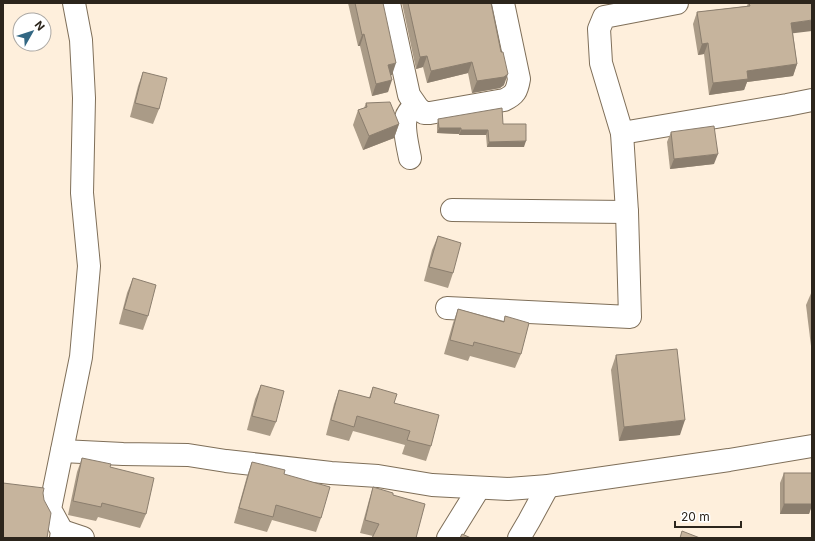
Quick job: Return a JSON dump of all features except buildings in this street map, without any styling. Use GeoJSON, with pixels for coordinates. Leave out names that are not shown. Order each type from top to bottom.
{"type":"FeatureCollection","features":[{"type":"Feature","properties":{"kind":"street"},"geometry":{"type":"LineString","coordinates":[[74,3],[81,40],[84,98],[82,193],[89,266],[82,357],[50,509],[62,535],[83,538]]}},
{"type":"Feature","properties":{"kind":"street"},"geometry":{"type":"LineString","coordinates":[[389,3],[409,95],[418,108],[424,112],[430,113],[504,100],[512,96],[517,89],[519,79],[503,3]]}},
{"type":"Feature","properties":{"kind":"street"},"geometry":{"type":"LineString","coordinates":[[447,308],[630,317],[627,212],[622,133],[601,63],[599,29],[604,17],[677,3]]}},
{"type":"Feature","properties":{"kind":"street"},"geometry":{"type":"LineString","coordinates":[[622,133],[812,100]]}},
{"type":"Feature","properties":{"kind":"street"},"geometry":{"type":"LineString","coordinates":[[410,158],[405,119],[415,105]]}},
{"type":"Feature","properties":{"kind":"street"},"geometry":{"type":"LineString","coordinates":[[452,210],[627,212]]}},
{"type":"Feature","properties":{"kind":"street"},"geometry":{"type":"LineString","coordinates":[[62,450],[123,454],[188,455],[226,461],[331,473],[378,476],[432,485],[508,489],[548,486],[729,460],[812,446]]}},
{"type":"Feature","properties":{"kind":"street"},"geometry":{"type":"LineString","coordinates":[[519,538],[530,521],[548,486]]}},
{"type":"Feature","properties":{"kind":"street"},"geometry":{"type":"LineString","coordinates":[[448,538],[479,488]]}}]}
